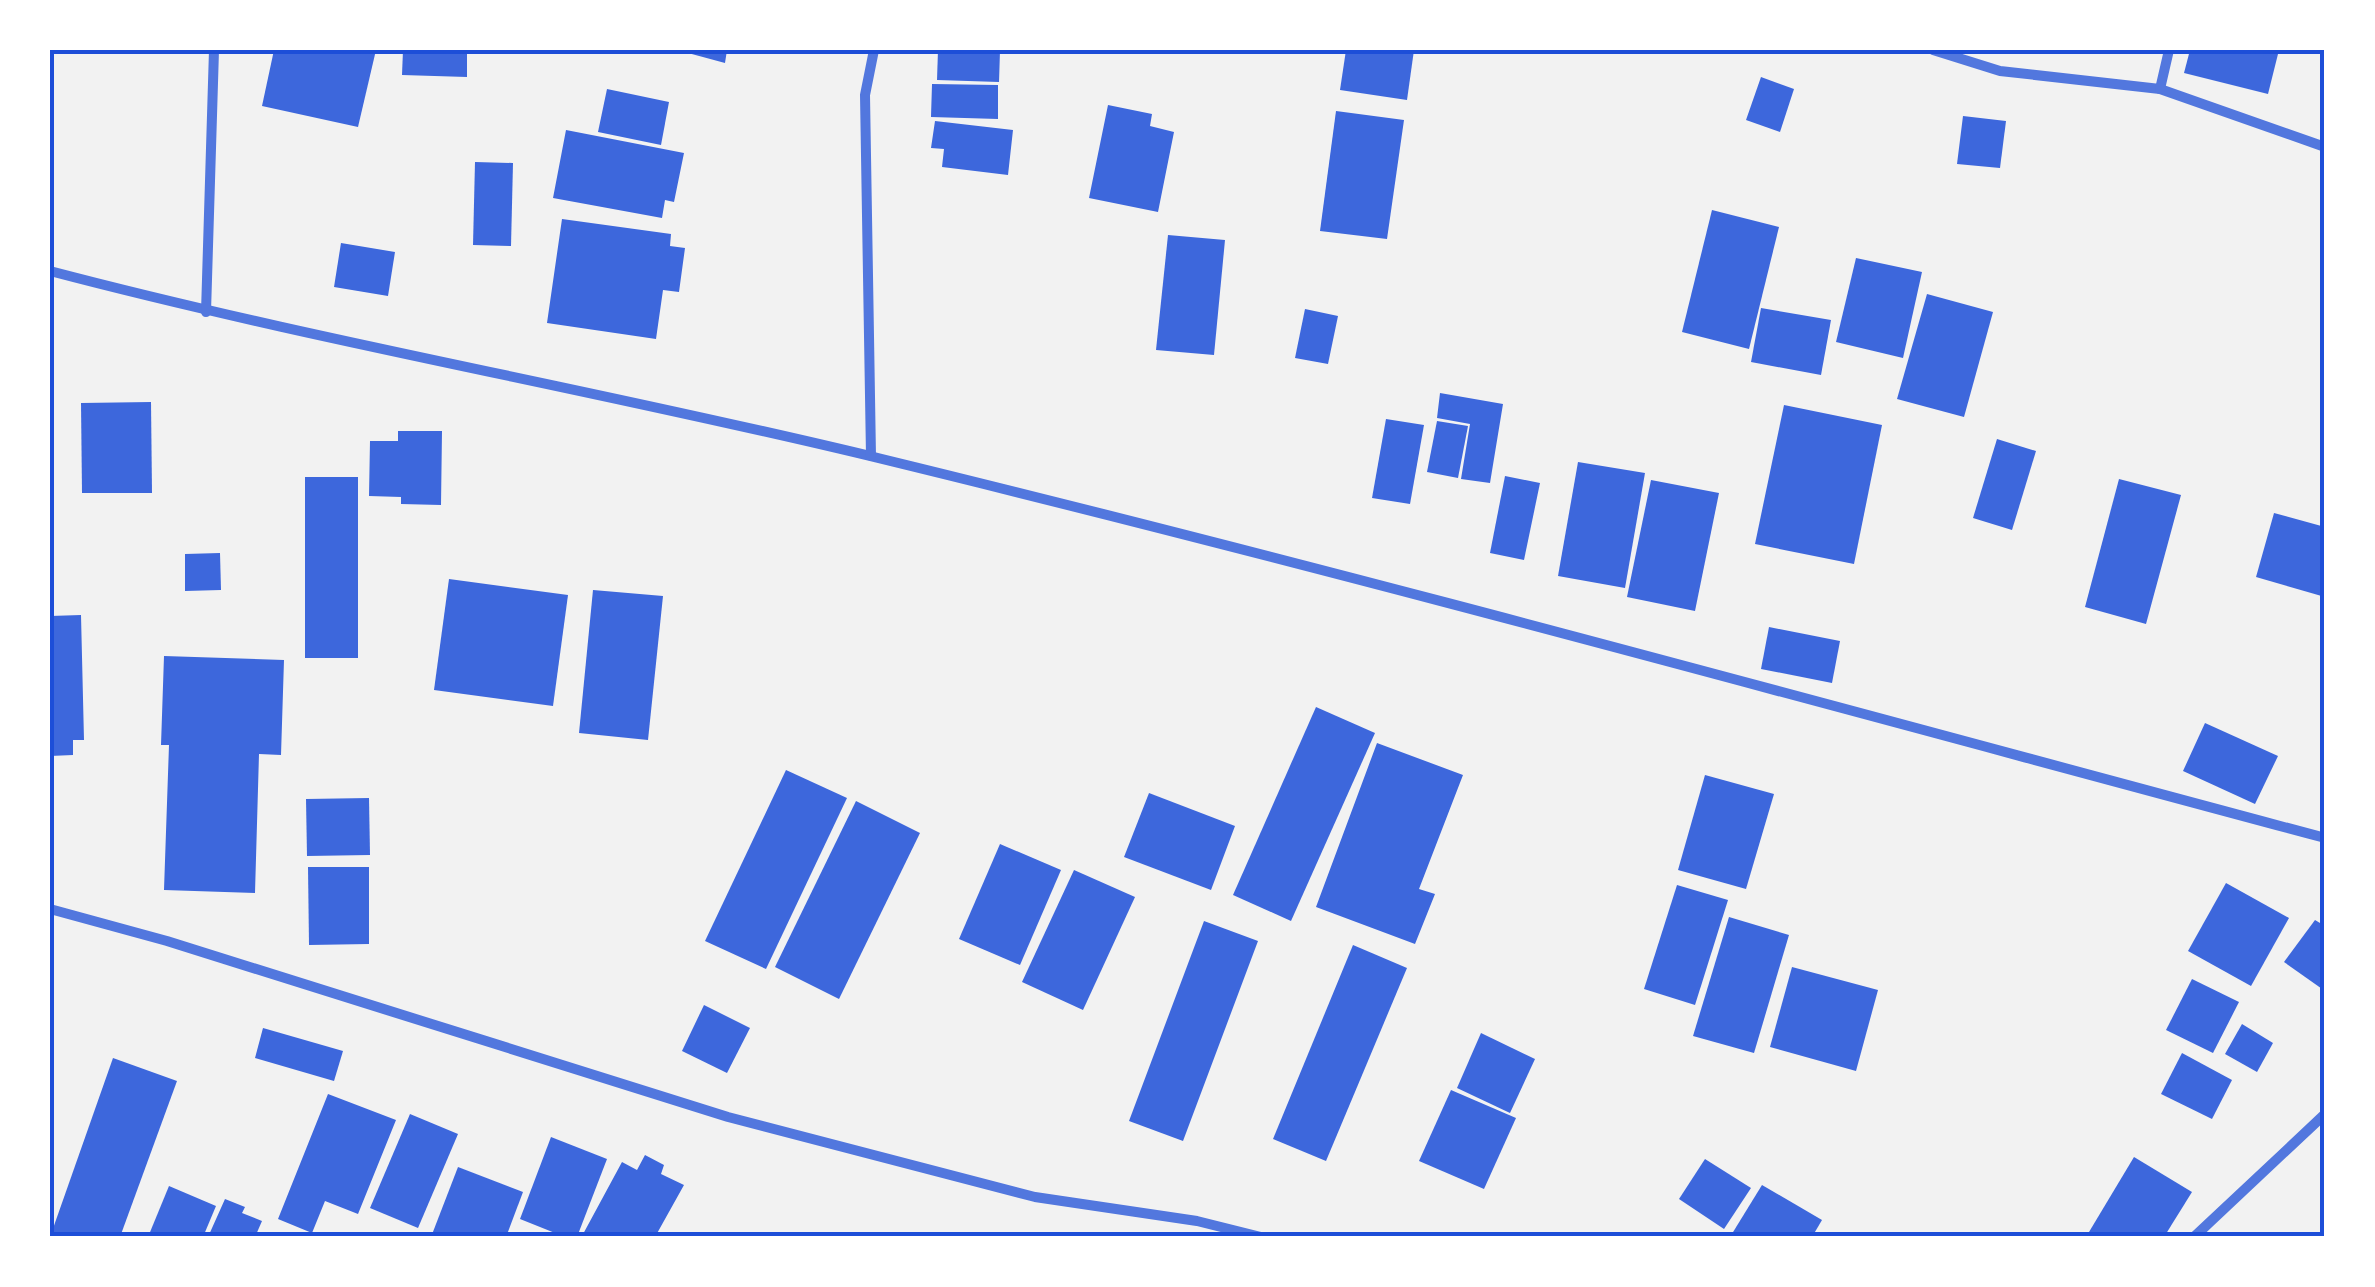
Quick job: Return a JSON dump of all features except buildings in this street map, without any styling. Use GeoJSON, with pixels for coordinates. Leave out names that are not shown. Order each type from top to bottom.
{"type":"FeatureCollection","features":[{"type":"Feature","properties":{"kind":"street"},"geometry":{"type":"LineString","coordinates":[[206,312],[214,50]]}},
{"type":"Feature","properties":{"kind":"street"},"geometry":{"type":"LineString","coordinates":[[871,456],[865,94],[874,50]]}},
{"type":"Feature","properties":{"kind":"street"},"geometry":{"type":"LineString","coordinates":[[1933,50],[2000,71],[2160,89],[2325,146]]}},
{"type":"Feature","properties":{"kind":"street"},"geometry":{"type":"LineString","coordinates":[[2160,89],[2169,50]]}},
{"type":"Feature","properties":{"kind":"street"},"geometry":{"type":"LineString","coordinates":[[50,271],[206,312],[871,456],[1354,578],[2325,838]]}},
{"type":"Feature","properties":{"kind":"street"},"geometry":{"type":"LineString","coordinates":[[50,910],[167,940],[728,1117],[1035,1197],[1197,1221],[1261,1237]]}},
{"type":"Feature","properties":{"kind":"street"},"geometry":{"type":"LineString","coordinates":[[2194,1237],[2325,1114]]}}]}
